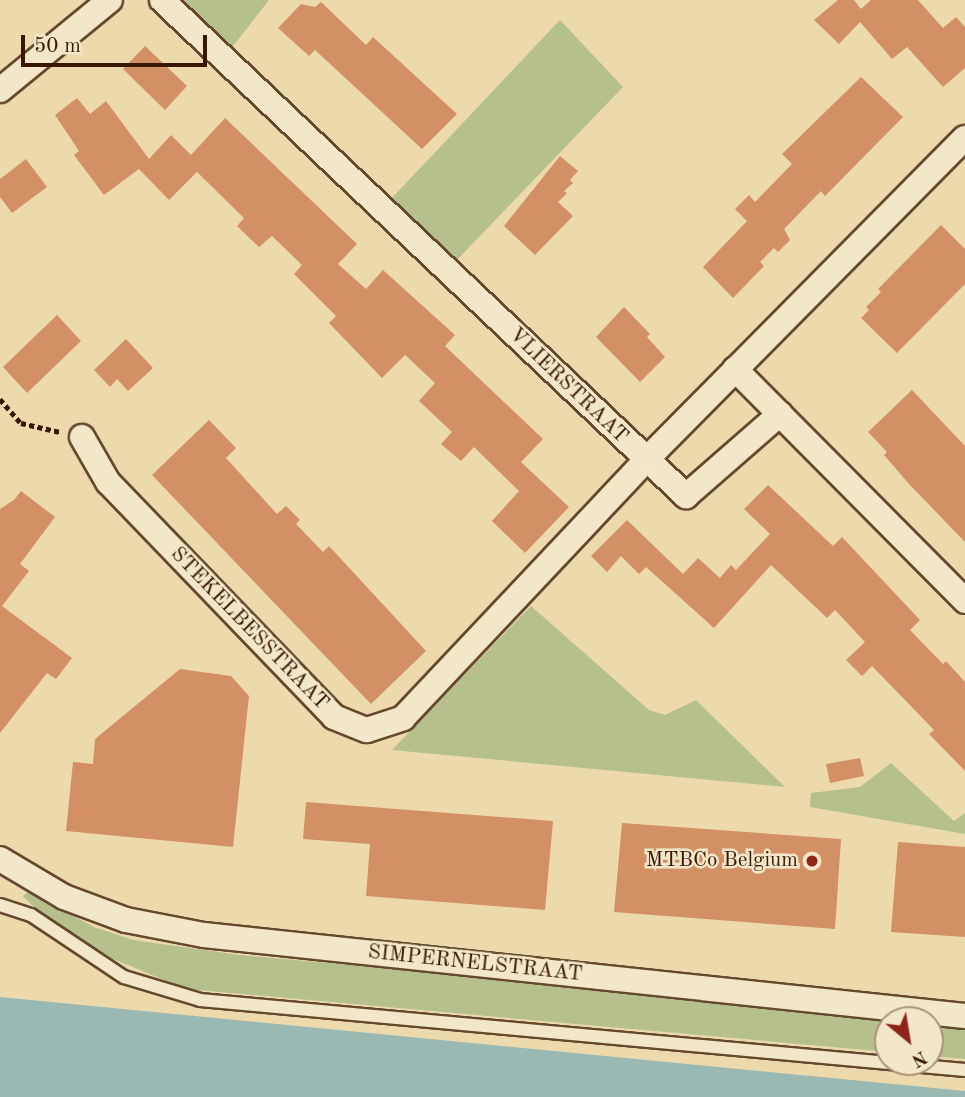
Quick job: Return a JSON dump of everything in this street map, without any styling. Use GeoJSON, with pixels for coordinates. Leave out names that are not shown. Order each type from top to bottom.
{"type":"FeatureCollection","features":[{"type":"Feature","properties":{"kind":"street"},"geometry":{"type":"LineString","coordinates":[[0,90],[110,0]]}},
{"type":"Feature","properties":{"kind":"street","name":"VLIERSTRAAT"},"geometry":{"type":"LineString","coordinates":[[162,0],[646,460],[965,138]]}},
{"type":"Feature","properties":{"kind":"street"},"geometry":{"type":"LineString","coordinates":[[735,369],[965,601]]}},
{"type":"Feature","properties":{"kind":"street"},"geometry":{"type":"LineString","coordinates":[[646,460],[686,496],[780,414]]}},
{"type":"Feature","properties":{"kind":"street","name":"STEKELBESSTRAAT"},"geometry":{"type":"LineString","coordinates":[[82,437],[108,482],[334,717],[367,730],[403,718],[646,460]]}},
{"type":"Feature","properties":{"kind":"street","name":"SIMPERNELSTRAAT"},"geometry":{"type":"LineString","coordinates":[[0,859],[64,897],[126,920],[204,935],[965,1016]]}},
{"type":"Feature","properties":{"kind":"lane"},"geometry":{"type":"LineString","coordinates":[[0,905],[31,915],[124,977],[200,1000],[965,1070]]}},
{"type":"Feature","properties":{"kind":"path"},"geometry":{"type":"LineString","coordinates":[[0,398],[22,423],[82,437]]}},
{"type":"Feature","properties":{"kind":"green space"},"geometry":{"type":"Polygon","coordinates":[[[180,0],[269,0],[230,50],[180,0]]]}},
{"type":"Feature","properties":{"kind":"green space"},"geometry":{"type":"Polygon","coordinates":[[[560,20],[623,87],[455,262],[390,200],[560,20]]]}},
{"type":"Feature","properties":{"kind":"green space"},"geometry":{"type":"Polygon","coordinates":[[[531,606],[649,710],[665,715],[696,700],[785,787],[392,750],[531,606]]]}},
{"type":"Feature","properties":{"kind":"green space"},"geometry":{"type":"Polygon","coordinates":[[[891,763],[954,821],[965,813],[965,834],[810,807],[811,793],[860,787],[891,763]]]}},
{"type":"Feature","properties":{"kind":"green space"},"geometry":{"type":"Polygon","coordinates":[[[28,892],[94,927],[133,940],[240,955],[506,979],[874,1018],[874,1051],[186,989],[111,958],[35,908],[23,896],[28,892]]]}},
{"type":"Feature","properties":{"kind":"green space"},"geometry":{"type":"Polygon","coordinates":[[[944,1022],[965,1024],[965,1059],[944,1057],[944,1022]]]}},
{"type":"Feature","properties":{"kind":"water"},"geometry":{"type":"Polygon","coordinates":[[[0,997],[965,1091],[965,1097],[0,1097],[0,997]]]}},
{"type":"Feature","properties":{"kind":"building"},"geometry":{"type":"Polygon","coordinates":[[[838,0],[854,0],[861,9],[871,0],[918,0],[943,28],[956,17],[965,27],[965,68],[943,87],[907,47],[892,59],[860,22],[839,44],[814,20],[838,0]]]}},
{"type":"Feature","properties":{"kind":"building"},"geometry":{"type":"Polygon","coordinates":[[[321,2],[366,45],[373,37],[457,114],[422,149],[315,50],[309,56],[278,28],[301,4],[315,7],[321,2]]]}},
{"type":"Feature","properties":{"kind":"building"},"geometry":{"type":"Polygon","coordinates":[[[145,46],[187,86],[165,110],[123,69],[145,46]]]}},
{"type":"Feature","properties":{"kind":"building"},"geometry":{"type":"Polygon","coordinates":[[[861,77],[903,117],[825,196],[821,191],[784,229],[790,240],[778,252],[774,248],[760,262],[764,266],[733,298],[703,267],[747,221],[735,209],[749,195],[755,202],[792,164],[782,154],[861,77]]]}},
{"type":"Feature","properties":{"kind":"building"},"geometry":{"type":"Polygon","coordinates":[[[77,98],[90,114],[106,101],[149,159],[171,135],[191,155],[225,118],[357,244],[338,264],[366,289],[383,270],[455,335],[445,346],[543,439],[521,462],[569,507],[525,553],[492,521],[519,491],[474,447],[461,461],[441,444],[452,432],[419,401],[435,383],[405,355],[382,378],[329,323],[336,316],[294,274],[302,265],[272,236],[259,247],[237,226],[244,218],[197,172],[169,200],[139,169],[104,195],[74,155],[79,151],[55,115],[77,98]]]}},
{"type":"Feature","properties":{"kind":"building"},"geometry":{"type":"Polygon","coordinates":[[[560,156],[578,171],[570,180],[573,183],[564,191],[567,193],[558,202],[573,216],[535,255],[504,226],[560,156]]]}},
{"type":"Feature","properties":{"kind":"building"},"geometry":{"type":"Polygon","coordinates":[[[26,159],[47,187],[12,213],[0,197],[0,179],[26,159]]]}},
{"type":"Feature","properties":{"kind":"building"},"geometry":{"type":"Polygon","coordinates":[[[941,225],[965,249],[965,284],[897,353],[861,318],[869,310],[866,307],[881,292],[878,289],[941,225]]]}},
{"type":"Feature","properties":{"kind":"building"},"geometry":{"type":"Polygon","coordinates":[[[624,307],[650,334],[647,337],[665,357],[640,382],[596,337],[624,307]]]}},
{"type":"Feature","properties":{"kind":"building"},"geometry":{"type":"Polygon","coordinates":[[[57,315],[81,341],[27,393],[3,367],[57,315]]]}},
{"type":"Feature","properties":{"kind":"building"},"geometry":{"type":"Polygon","coordinates":[[[126,339],[153,368],[128,391],[117,379],[110,387],[94,370],[126,339]]]}},
{"type":"Feature","properties":{"kind":"building"},"geometry":{"type":"Polygon","coordinates":[[[912,390],[965,446],[965,542],[909,484],[884,455],[887,452],[868,432],[912,390]]]}},
{"type":"Feature","properties":{"kind":"building"},"geometry":{"type":"Polygon","coordinates":[[[209,420],[236,448],[226,458],[277,514],[286,506],[300,520],[296,524],[323,552],[329,546],[426,651],[371,704],[152,475],[209,420]]]}},
{"type":"Feature","properties":{"kind":"building"},"geometry":{"type":"Polygon","coordinates":[[[768,485],[833,546],[842,537],[920,620],[910,630],[943,664],[946,661],[965,682],[965,771],[929,734],[934,730],[872,666],[862,676],[846,660],[865,642],[835,610],[827,618],[771,565],[714,628],[646,567],[639,574],[621,556],[607,572],[591,556],[627,520],[683,574],[698,558],[720,578],[731,565],[736,570],[770,534],[744,509],[768,485]]]}},
{"type":"Feature","properties":{"kind":"building"},"geometry":{"type":"Polygon","coordinates":[[[21,491],[55,517],[20,564],[29,571],[2,606],[72,658],[56,679],[47,673],[0,733],[0,509],[14,500],[21,491]]]}},
{"type":"Feature","properties":{"kind":"building"},"geometry":{"type":"Polygon","coordinates":[[[180,669],[231,676],[249,696],[233,847],[66,831],[73,762],[93,764],[95,739],[180,669]]]}},
{"type":"Feature","properties":{"kind":"building"},"geometry":{"type":"Polygon","coordinates":[[[860,758],[864,776],[830,783],[826,764],[860,758]]]}},
{"type":"Feature","properties":{"kind":"building"},"geometry":{"type":"Polygon","coordinates":[[[306,802],[553,821],[545,910],[366,896],[370,844],[303,839],[306,802]]]}},
{"type":"Feature","properties":{"kind":"building"},"geometry":{"type":"Polygon","coordinates":[[[622,823],[841,839],[835,929],[614,912],[622,823]]]}},
{"type":"Feature","properties":{"kind":"building"},"geometry":{"type":"Polygon","coordinates":[[[898,842],[965,847],[965,937],[891,932],[898,842]]]}},
{"type":"Feature","properties":{"kind":"place","name":"MTBCo Belgium"},"geometry":{"type":"Point","coordinates":[812,861]}}]}
